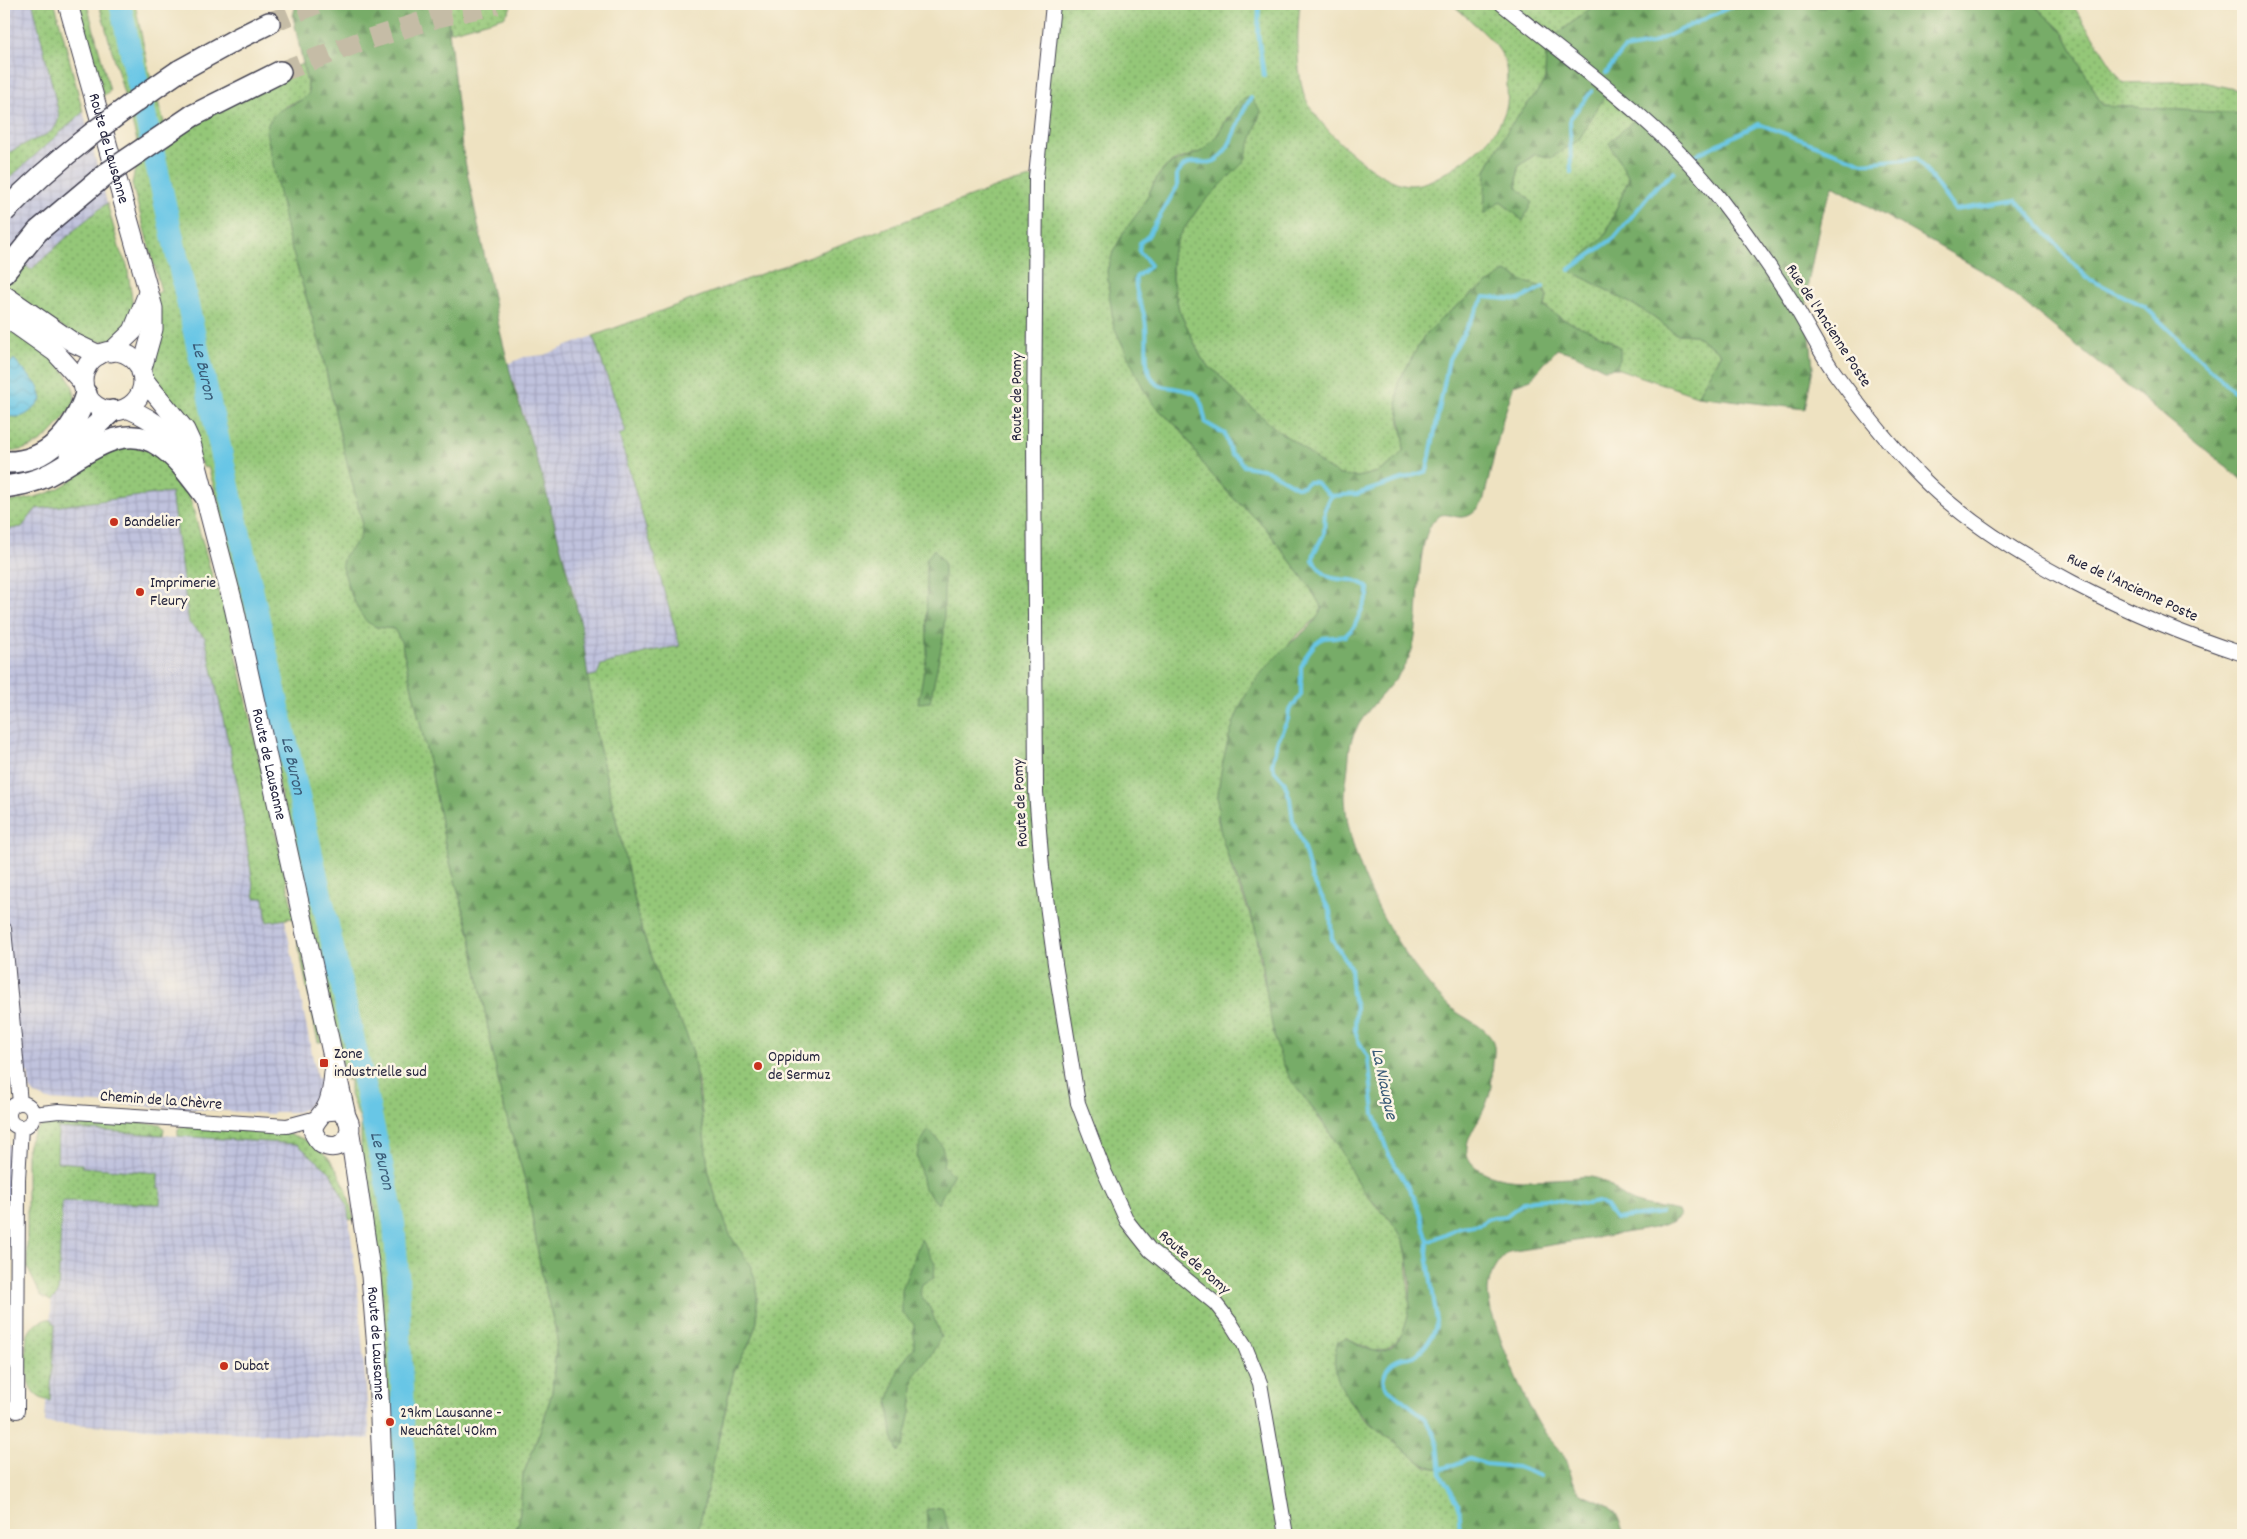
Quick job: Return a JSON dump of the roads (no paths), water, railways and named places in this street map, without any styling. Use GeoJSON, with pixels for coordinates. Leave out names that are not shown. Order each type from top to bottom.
{"type":"FeatureCollection","features":[{"type":"Feature","properties":{"kind":"highway"},"geometry":{"type":"LineString","coordinates":[[4,212],[50,168],[88,136],[178,71],[237,38],[269,23]]}},
{"type":"Feature","properties":{"kind":"highway"},"geometry":{"type":"LineString","coordinates":[[4,265],[38,231],[106,174],[192,116],[280,72]]}},
{"type":"Feature","properties":{"kind":"highway"},"geometry":{"type":"LineString","coordinates":[[4,273],[38,231]]}},
{"type":"Feature","properties":{"kind":"highway"},"geometry":{"type":"LineString","coordinates":[[4,462],[31,458],[56,444],[73,425],[85,388]]}},
{"type":"Feature","properties":{"kind":"highway"},"geometry":{"type":"LineString","coordinates":[[49,475],[68,460],[91,430],[119,409]]}},
{"type":"Feature","properties":{"kind":"highway"},"geometry":{"type":"LineString","coordinates":[[4,487],[32,482],[49,475],[106,442],[119,438],[140,437],[158,444],[169,453],[204,494]]}},
{"type":"Feature","properties":{"kind":"main road","name":"Route de Lausanne"},"geometry":{"type":"LineString","coordinates":[[68,4],[153,308],[154,320],[142,375],[185,430],[190,442],[242,640],[346,1116]]}},
{"type":"Feature","properties":{"kind":"main road"},"geometry":{"type":"LineString","coordinates":[[85,388],[88,365],[133,331],[148,293]]}},
{"type":"Feature","properties":{"kind":"main road"},"geometry":{"type":"LineString","coordinates":[[4,295],[74,343],[105,353],[122,353],[132,358],[142,375],[139,396],[119,409],[99,407],[55,352],[4,316]]}},
{"type":"Feature","properties":{"kind":"main road","name":"Route de Lausanne"},"geometry":{"type":"LineString","coordinates":[[119,409],[152,419],[164,429],[197,471]]}},
{"type":"Feature","properties":{"kind":"main road","name":"Route de Lausanne"},"geometry":{"type":"LineString","coordinates":[[320,1114],[333,1085],[334,1061]]}},
{"type":"Feature","properties":{"kind":"main road"},"geometry":{"type":"LineString","coordinates":[[338,1110],[346,1116],[350,1123],[350,1134],[340,1145],[321,1142],[314,1131],[320,1114],[338,1110]]}},
{"type":"Feature","properties":{"kind":"main road","name":"Route de Lausanne"},"geometry":{"type":"LineString","coordinates":[[350,1134],[353,1160],[359,1182],[361,1212],[371,1276],[377,1349],[385,1535]]}},
{"type":"Feature","properties":{"kind":"main road","name":"Route de Lausanne"},"geometry":{"type":"LineString","coordinates":[[321,1142],[341,1165],[361,1212]]}},
{"type":"Feature","properties":{"kind":"street","name":"Route de Pomy"},"geometry":{"type":"LineString","coordinates":[[1053,4],[1036,177],[1034,449],[1036,792],[1042,868],[1056,964],[1078,1103],[1104,1171],[1127,1222],[1150,1250],[1215,1303],[1244,1344],[1260,1382],[1286,1535]]}},
{"type":"Feature","properties":{"kind":"street","name":"Rue de l'Ancienne Poste"},"geometry":{"type":"LineString","coordinates":[[1502,4],[1632,109],[1678,150],[1720,199],[1791,300],[1835,374],[1870,419],[1922,478],[1948,501],[2034,561],[2153,620],[2243,654]]}},
{"type":"Feature","properties":{"kind":"street"},"geometry":{"type":"LineString","coordinates":[[4,929],[10,1120],[21,1127],[30,1123],[33,1114],[29,1106],[11,1107]]}},
{"type":"Feature","properties":{"kind":"street","name":"Chemin de la Chèvre"},"geometry":{"type":"LineString","coordinates":[[33,1114],[59,1112],[287,1126],[321,1142]]}},
{"type":"Feature","properties":{"kind":"street","name":"Chemin de la Chèvre"},"geometry":{"type":"LineString","coordinates":[[287,1126],[320,1114]]}},
{"type":"Feature","properties":{"kind":"street"},"geometry":{"type":"LineString","coordinates":[[17,1411],[18,1171],[21,1127]]}},
{"type":"Feature","properties":{"kind":"water"},"geometry":{"type":"Polygon","coordinates":[[[14,359],[38,386],[42,399],[26,415],[17,417],[4,416],[4,370],[14,359]]]}},
{"type":"Feature","properties":{"kind":"waterway","name":"Le Buron"},"geometry":{"type":"LineString","coordinates":[[120,4],[394,1223],[398,1275],[407,1535]]}},
{"type":"Feature","properties":{"kind":"waterway"},"geometry":{"type":"LineString","coordinates":[[1259,4],[1258,33],[1264,76]]}},
{"type":"Feature","properties":{"kind":"waterway"},"geometry":{"type":"LineString","coordinates":[[1606,73],[1624,49],[1650,44],[1737,4]]}},
{"type":"Feature","properties":{"kind":"waterway"},"geometry":{"type":"LineString","coordinates":[[1571,173],[1570,119],[1592,91]]}},
{"type":"Feature","properties":{"kind":"waterway"},"geometry":{"type":"LineString","coordinates":[[1251,98],[1224,153],[1213,162],[1193,162],[1188,164],[1182,167],[1177,174],[1177,187],[1148,236],[1140,243],[1139,251],[1150,264],[1149,267],[1136,277],[1137,292],[1143,310],[1146,329],[1147,363],[1152,378],[1160,386],[1184,390],[1199,397],[1206,423],[1225,434],[1231,454],[1237,457],[1244,466],[1267,470],[1297,487],[1303,486],[1308,482],[1315,482],[1331,496],[1357,494],[1427,471],[1449,359],[1484,297],[1519,300],[1543,287]]}},
{"type":"Feature","properties":{"kind":"waterway"},"geometry":{"type":"LineString","coordinates":[[1696,155],[1759,124],[1863,163],[1917,158],[1955,210],[2016,200],[2087,278],[2144,306],[2243,400]]}},
{"type":"Feature","properties":{"kind":"waterway"},"geometry":{"type":"LineString","coordinates":[[1569,270],[1614,238],[1656,187],[1674,172]]}},
{"type":"Feature","properties":{"kind":"waterway","name":"La Niauque"},"geometry":{"type":"LineString","coordinates":[[1331,496],[1325,509],[1324,534],[1314,553],[1313,560],[1327,576],[1353,580],[1368,588],[1368,596],[1354,627],[1345,636],[1323,638],[1308,653],[1301,667],[1301,695],[1289,710],[1288,719],[1277,742],[1272,765],[1284,781],[1290,799],[1293,821],[1303,845],[1312,879],[1330,911],[1332,939],[1350,967],[1352,994],[1356,1006],[1355,1030],[1358,1040],[1368,1057],[1374,1113],[1388,1153],[1414,1197],[1428,1242],[1427,1254],[1437,1321],[1436,1326],[1429,1341],[1422,1349],[1413,1357],[1393,1362],[1387,1369],[1384,1378],[1386,1387],[1423,1416],[1434,1434],[1438,1444],[1441,1475],[1458,1503],[1460,1535]]}},
{"type":"Feature","properties":{"kind":"waterway"},"geometry":{"type":"LineString","coordinates":[[1428,1242],[1460,1227],[1481,1224],[1487,1219],[1506,1216],[1524,1202],[1533,1200],[1547,1199],[1586,1204],[1598,1202],[1606,1206],[1615,1219],[1661,1213]]}},
{"type":"Feature","properties":{"kind":"waterway"},"geometry":{"type":"LineString","coordinates":[[1441,1469],[1470,1459],[1485,1464],[1517,1467],[1540,1476]]}},
{"type":"Feature","properties":{"kind":"tunnel"},"geometry":{"type":"LineString","coordinates":[[269,23],[316,4]]}},
{"type":"Feature","properties":{"kind":"tunnel"},"geometry":{"type":"LineString","coordinates":[[280,72],[357,43],[438,17],[497,4]]}},
{"type":"Feature","properties":{"kind":"place","name":"Bandelier"},"geometry":{"type":"Point","coordinates":[114,522]}},
{"type":"Feature","properties":{"kind":"place","name":"Imprimerie Fleury"},"geometry":{"type":"Point","coordinates":[140,592]}},
{"type":"Feature","properties":{"kind":"place","name":"Zone industrielle sud"},"geometry":{"type":"Point","coordinates":[324,1063]}},
{"type":"Feature","properties":{"kind":"place","name":"Oppidum de Sermuz"},"geometry":{"type":"Point","coordinates":[758,1066]}},
{"type":"Feature","properties":{"kind":"place","name":"Dubat"},"geometry":{"type":"Point","coordinates":[224,1366]}},
{"type":"Feature","properties":{"kind":"place","name":"29km Lausanne - Neuchâtel 40km"},"geometry":{"type":"Point","coordinates":[390,1422]}}]}
